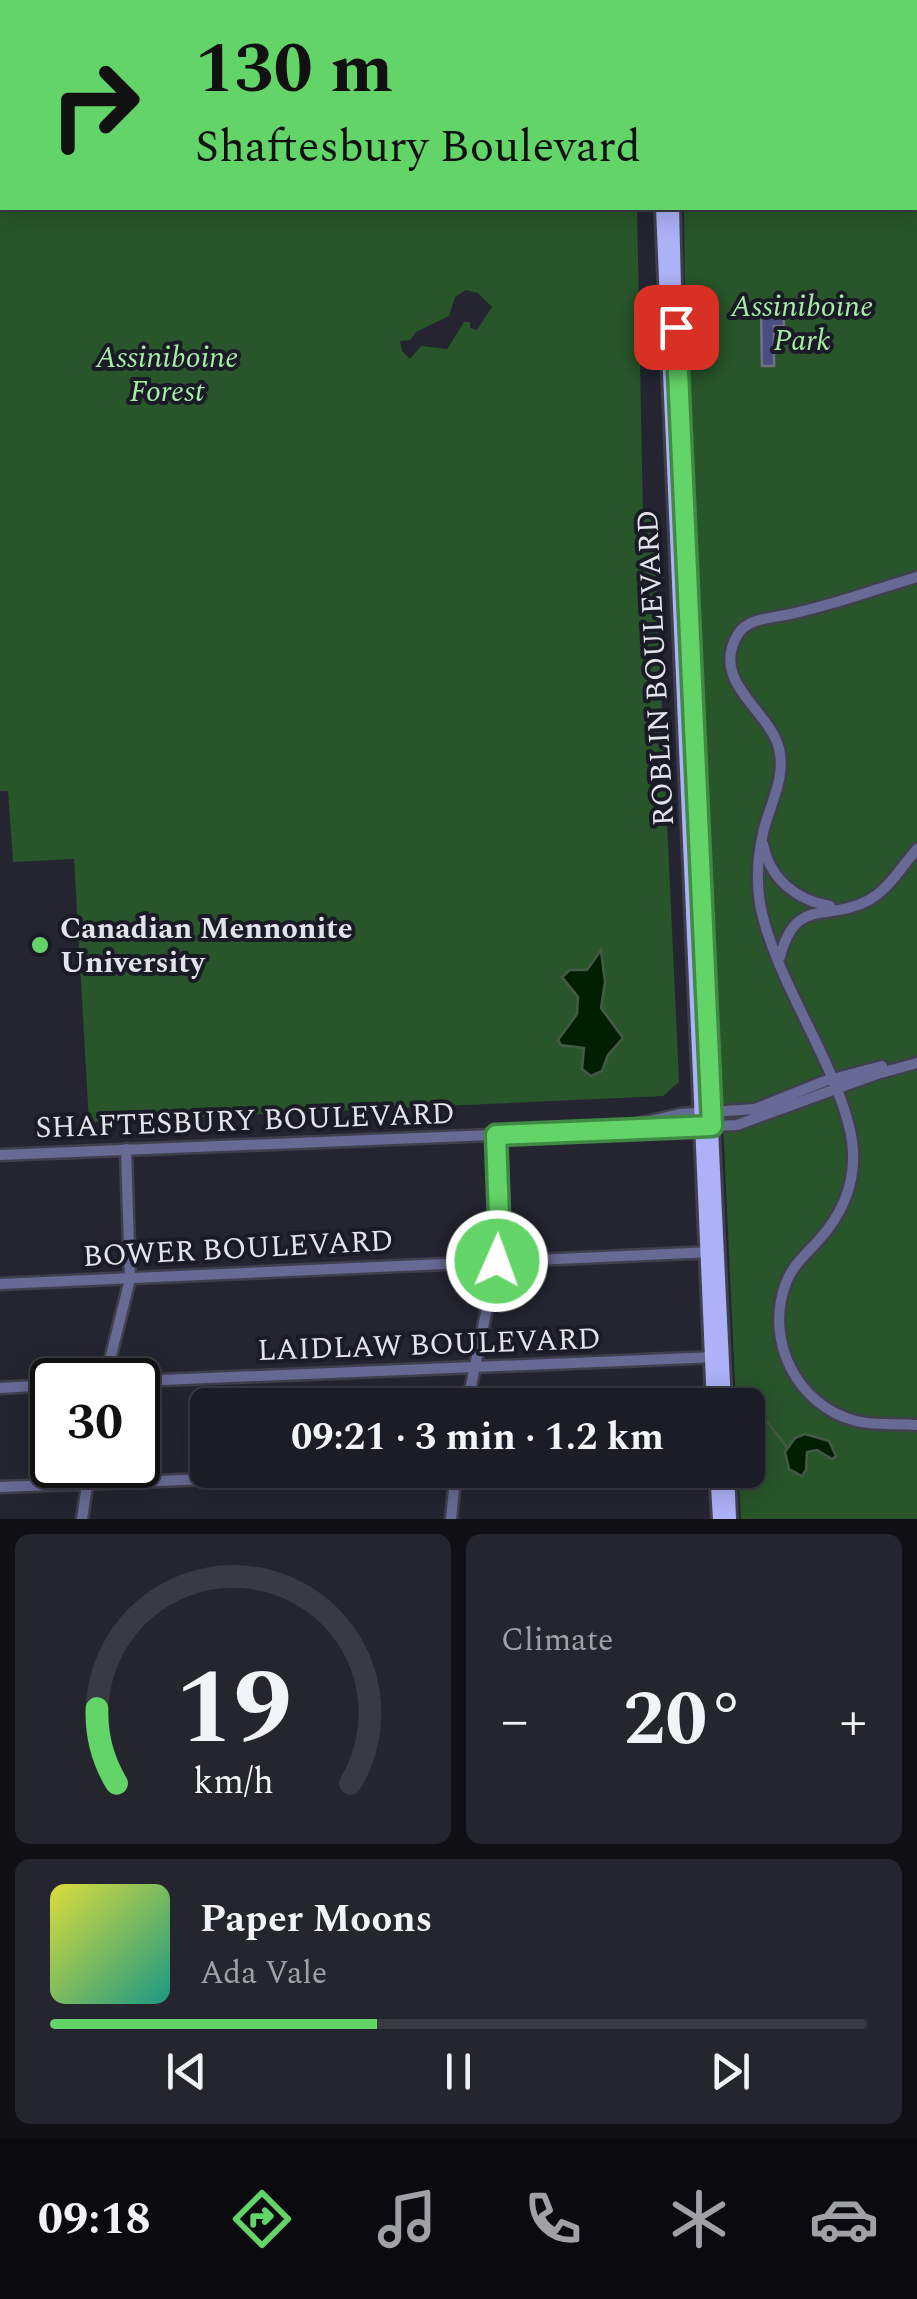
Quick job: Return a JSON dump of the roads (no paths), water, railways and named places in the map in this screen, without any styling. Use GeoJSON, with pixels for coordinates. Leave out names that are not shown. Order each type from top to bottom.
{"type":"FeatureCollection","features":[{"type":"Feature","properties":{"kind":"main road","name":"ROBLIN BOULEVARD"},"geometry":{"type":"LineString","coordinates":[[662,210],[706,1120]]}},
{"type":"Feature","properties":{"kind":"main road","name":"ROBLIN BOULEVARD"},"geometry":{"type":"LineString","coordinates":[[673,210],[706,1120]]}},
{"type":"Feature","properties":{"kind":"main road"},"geometry":{"type":"LineString","coordinates":[[706,1120],[717,1357],[722,1388]]}},
{"type":"Feature","properties":{"kind":"main road"},"geometry":{"type":"LineString","coordinates":[[714,1388],[717,1357]]}},
{"type":"Feature","properties":{"kind":"main road"},"geometry":{"type":"LineString","coordinates":[[717,1488],[719,1519]]}},
{"type":"Feature","properties":{"kind":"main road"},"geometry":{"type":"LineString","coordinates":[[729,1488],[730,1519]]}},
{"type":"Feature","properties":{"kind":"street"},"geometry":{"type":"LineString","coordinates":[[917,577],[852,600],[754,622],[740,631],[733,651],[736,682],[744,700],[772,734],[781,760],[780,778],[762,838],[761,907],[852,1136],[852,1178],[837,1218],[795,1266],[785,1284],[780,1314],[782,1346],[797,1381],[834,1411],[858,1422],[917,1425]]}},
{"type":"Feature","properties":{"kind":"street"},"geometry":{"type":"LineString","coordinates":[[762,838],[768,862],[786,887],[807,900],[838,909]]}},
{"type":"Feature","properties":{"kind":"street"},"geometry":{"type":"LineString","coordinates":[[780,958],[785,937],[796,922],[816,912],[856,906],[880,892],[917,849]]}},
{"type":"Feature","properties":{"kind":"street","name":"SHAFTESBURY BOULEVARD"},"geometry":{"type":"LineString","coordinates":[[0,1154],[612,1130],[706,1120],[756,1120],[833,1084],[917,1064]]}},
{"type":"Feature","properties":{"kind":"street"},"geometry":{"type":"LineString","coordinates":[[469,1388],[500,1245],[496,1135]]}},
{"type":"Feature","properties":{"kind":"street"},"geometry":{"type":"LineString","coordinates":[[110,1358],[130,1279],[126,1149]]}},
{"type":"Feature","properties":{"kind":"street","name":"BOWER BOULEVARD"},"geometry":{"type":"LineString","coordinates":[[0,1284],[712,1252]]}},
{"type":"Feature","properties":{"kind":"street","name":"LAIDLAW BOULEVARD"},"geometry":{"type":"LineString","coordinates":[[160,1380],[717,1357]]}},
{"type":"Feature","properties":{"kind":"street"},"geometry":{"type":"LineString","coordinates":[[0,1388],[30,1387]]}},
{"type":"Feature","properties":{"kind":"street"},"geometry":{"type":"LineString","coordinates":[[160,1483],[190,1481]]}},
{"type":"Feature","properties":{"kind":"street"},"geometry":{"type":"LineString","coordinates":[[0,1487],[30,1487]]}},
{"type":"Feature","properties":{"kind":"street"},"geometry":{"type":"LineString","coordinates":[[82,1519],[86,1488]]}},
{"type":"Feature","properties":{"kind":"street"},"geometry":{"type":"LineString","coordinates":[[451,1519],[454,1488]]}},
{"type":"Feature","properties":{"kind":"waterway"},"geometry":{"type":"LineString","coordinates":[[765,1419],[787,1447]]}},
{"type":"Feature","properties":{"kind":"place","name":"Canadian Mennonite University"},"geometry":{"type":"Point","coordinates":[40,945]}},
{"type":"Feature","properties":{"kind":"park label","name":"Assiniboine Park"},"geometry":{"type":"Point","coordinates":[802,323]}},
{"type":"Feature","properties":{"kind":"park label","name":"Assiniboine Forest"},"geometry":{"type":"Point","coordinates":[167,374]}}]}
